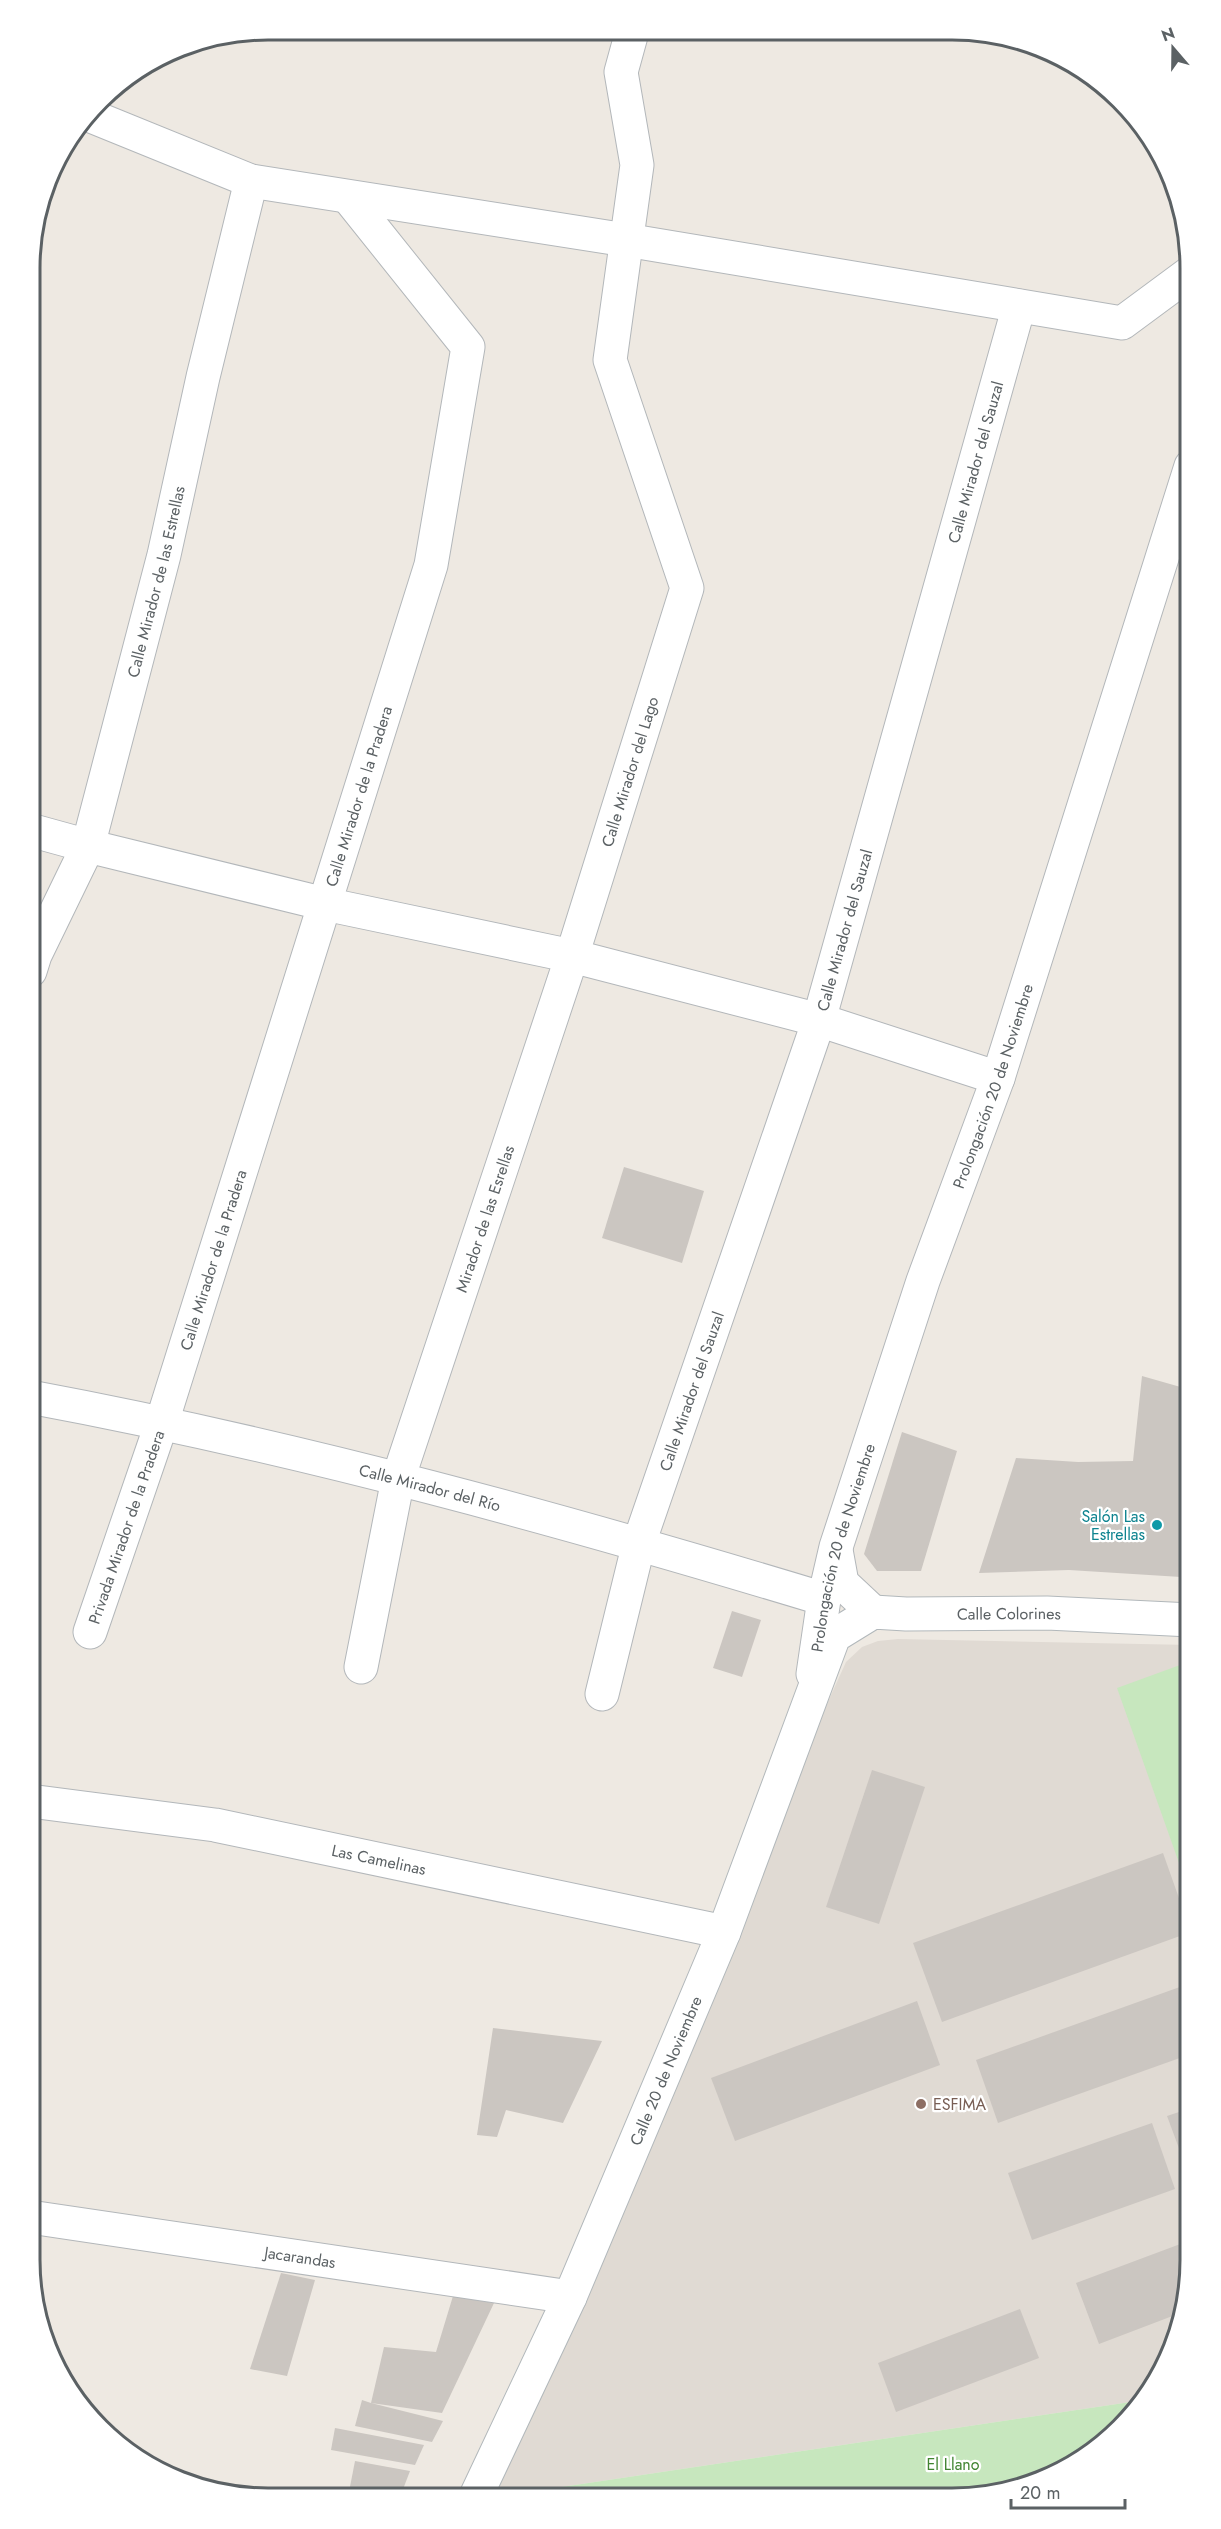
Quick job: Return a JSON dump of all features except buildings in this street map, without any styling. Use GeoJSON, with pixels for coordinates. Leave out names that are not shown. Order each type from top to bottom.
{"type":"FeatureCollection","features":[{"type":"Feature","properties":{"kind":"street"},"geometry":{"type":"LineString","coordinates":[[627,240],[637,165],[621,72],[630,40]]}},
{"type":"Feature","properties":{"kind":"street"},"geometry":{"type":"LineString","coordinates":[[97,118],[251,181],[627,240],[1122,323],[1180,280]]}},
{"type":"Feature","properties":{"kind":"street","name":"Calle Mirador de las Estrellas"},"geometry":{"type":"LineString","coordinates":[[40,945],[88,846],[164,555],[203,377],[251,181]]}},
{"type":"Feature","properties":{"kind":"street","name":"Calle Mirador de la Pradera"},"geometry":{"type":"LineString","coordinates":[[162,1422],[431,565],[468,347],[348,197]]}},
{"type":"Feature","properties":{"kind":"street","name":"Calle Mirador del Lago"},"geometry":{"type":"LineString","coordinates":[[572,956],[687,588],[610,360],[627,240]]}},
{"type":"Feature","properties":{"kind":"street","name":"Calle Mirador del Sauzal"},"geometry":{"type":"LineString","coordinates":[[602,1694],[639,1543],[819,1020],[1019,306]]}},
{"type":"Feature","properties":{"kind":"street","name":"Prolongación 20 de Noviembre"},"geometry":{"type":"LineString","coordinates":[[809,1707],[824,1599],[836,1547],[923,1281],[998,1078],[1180,501]]}},
{"type":"Feature","properties":{"kind":"street"},"geometry":{"type":"LineString","coordinates":[[40,833],[326,904],[572,956],[819,1020],[998,1078]]}},
{"type":"Feature","properties":{"kind":"street","name":"Mirador de las Esrellas"},"geometry":{"type":"LineString","coordinates":[[361,1667],[398,1479],[572,956]]}},
{"type":"Feature","properties":{"kind":"street","name":"Calle Mirador del Río"},"geometry":{"type":"LineString","coordinates":[[40,1399],[162,1422],[398,1479],[639,1543],[824,1599]]}},
{"type":"Feature","properties":{"kind":"street","name":"Privada Mirador de la Pradera"},"geometry":{"type":"LineString","coordinates":[[90,1632],[162,1422]]}},
{"type":"Feature","properties":{"kind":"street"},"geometry":{"type":"LineString","coordinates":[[836,1547],[842,1583],[873,1612]]}},
{"type":"Feature","properties":{"kind":"street","name":"Calle Colorines"},"geometry":{"type":"LineString","coordinates":[[873,1612],[906,1614],[1047,1612],[1180,1619]]}},
{"type":"Feature","properties":{"kind":"street","name":"Calle 20 de Noviembre"},"geometry":{"type":"LineString","coordinates":[[480,2488],[570,2297],[724,1932],[834,1635],[873,1612]]}},
{"type":"Feature","properties":{"kind":"street","name":"Las Camelinas"},"geometry":{"type":"LineString","coordinates":[[40,1802],[215,1825],[724,1932]]}},
{"type":"Feature","properties":{"kind":"street","name":"Jacarandas"},"geometry":{"type":"LineString","coordinates":[[40,2218],[570,2297]]}},
{"type":"Feature","properties":{"kind":"shaded area","name":"ESFIMA"},"geometry":{"type":"Polygon","coordinates":[[[898,1639],[1180,1645],[1180,2275],[1173,2320],[1163,2348],[1150,2374],[1131,2402],[555,2488],[492,2488],[724,1932],[846,1662],[862,1647],[878,1641],[898,1639]]]}},
{"type":"Feature","properties":{"kind":"green space"},"geometry":{"type":"Polygon","coordinates":[[[1180,1665],[1180,1866],[1117,1688],[1180,1665]]]}},
{"type":"Feature","properties":{"kind":"green space","name":"El Llano"},"geometry":{"type":"Polygon","coordinates":[[[1131,2402],[1103,2432],[1066,2458],[1012,2481],[982,2487],[555,2488],[1131,2402]]]}},
{"type":"Feature","properties":{"kind":"place","name":"Salón Las Estrellas"},"geometry":{"type":"Point","coordinates":[1157,1525]}},
{"type":"Feature","properties":{"kind":"place","name":"ESFIMA"},"geometry":{"type":"Point","coordinates":[921,2104]}}]}
